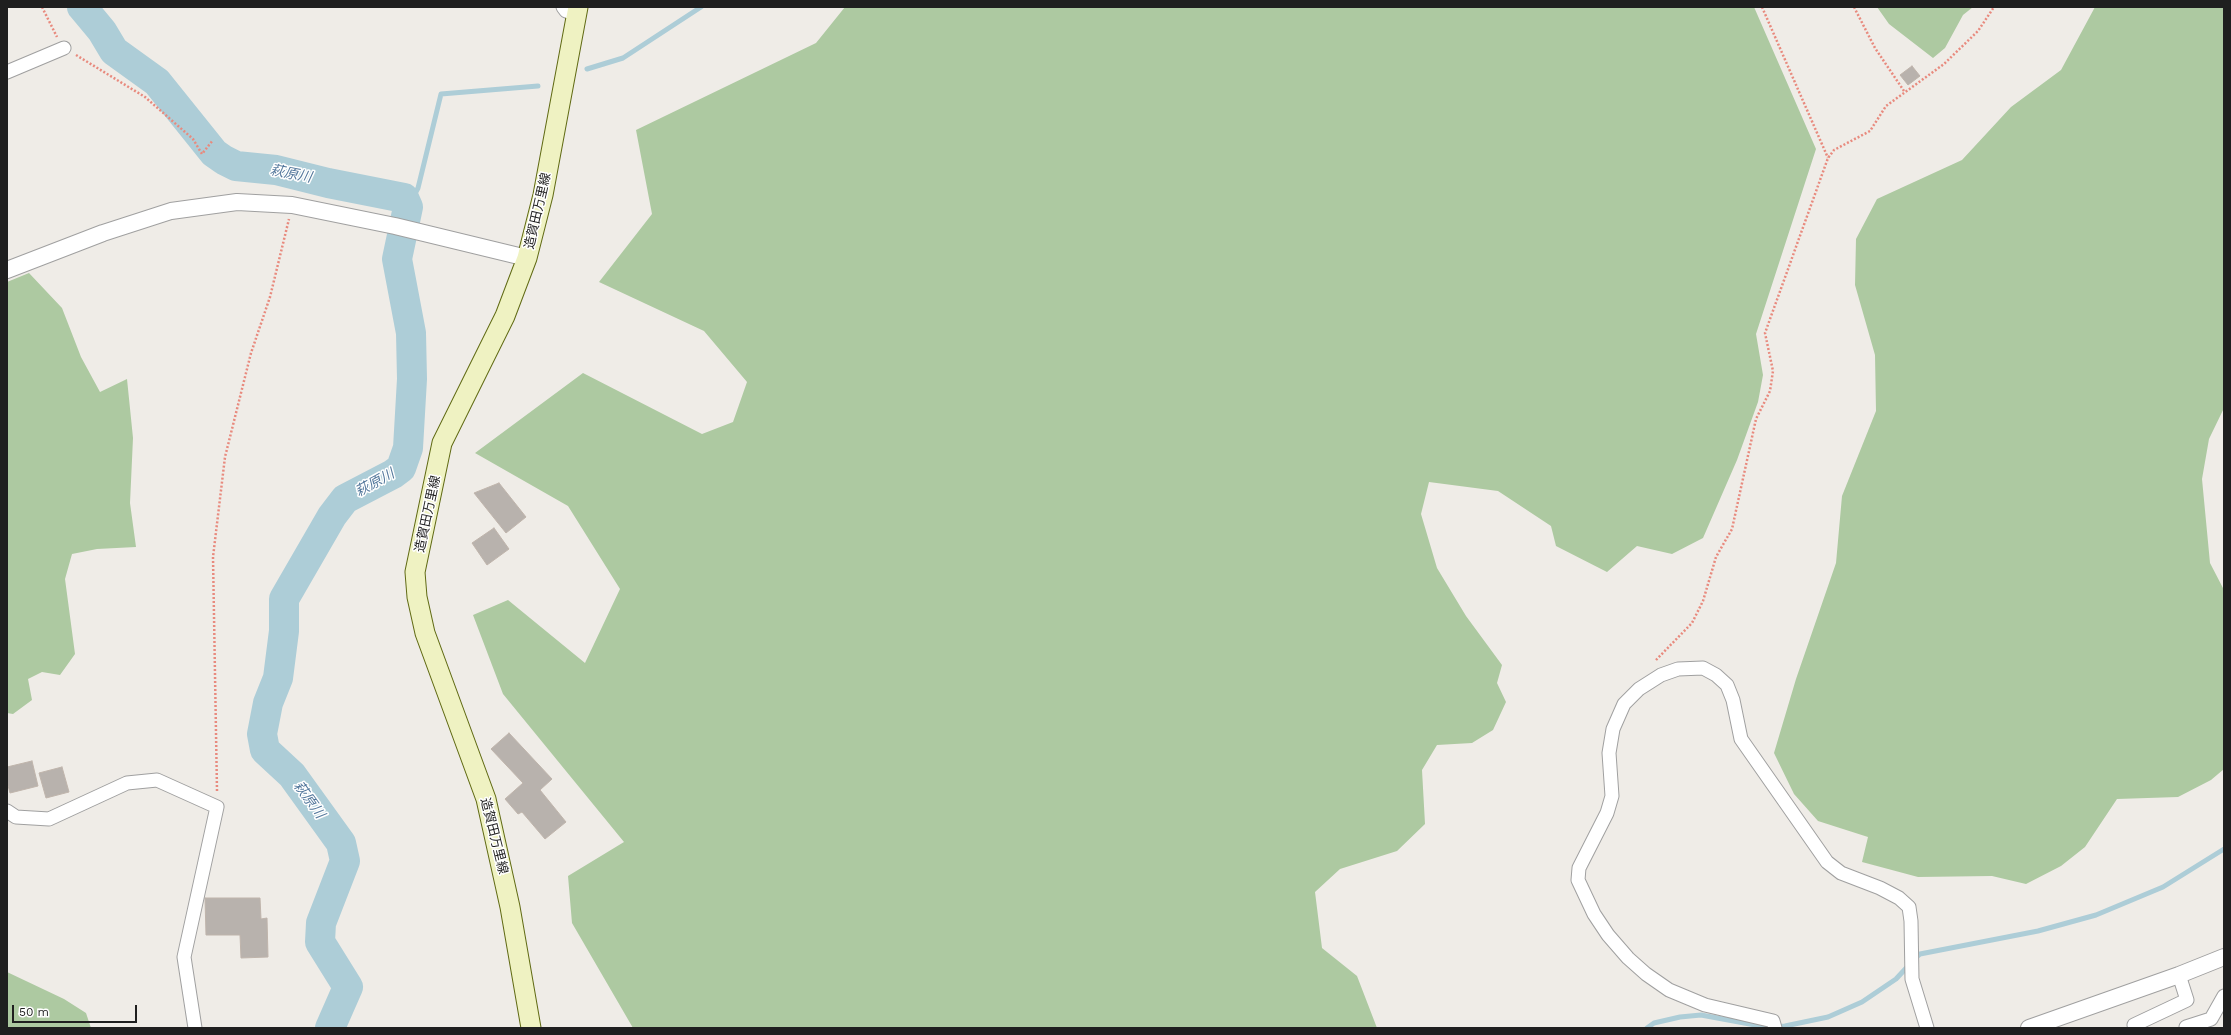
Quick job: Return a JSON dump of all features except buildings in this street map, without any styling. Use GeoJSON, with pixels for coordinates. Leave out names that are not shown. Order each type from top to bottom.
{"type":"FeatureCollection","features":[{"type":"Feature","properties":{"kind":"main road","name":"造賀田万里線"},"geometry":{"type":"LineString","coordinates":[[531,1028],[510,907],[486,799],[425,633],[417,597],[416,572],[442,443],[505,316],[527,258],[543,195],[573,10]]}},
{"type":"Feature","properties":{"kind":"street"},"geometry":{"type":"LineString","coordinates":[[7,72],[64,48]]}},
{"type":"Feature","properties":{"kind":"street"},"geometry":{"type":"LineString","coordinates":[[7,270],[103,233],[171,211],[237,202],[292,206],[395,226],[527,258]]}},
{"type":"Feature","properties":{"kind":"street"},"geometry":{"type":"LineString","coordinates":[[1775,1028],[1773,1021],[1705,1005],[1669,990],[1646,974],[1628,958],[1608,935],[1594,914],[1578,880],[1579,868],[1607,814],[1612,796],[1609,753],[1613,729],[1624,704],[1639,689],[1661,676],[1678,669],[1703,668],[1716,675],[1727,685],[1734,700],[1741,739],[1827,862],[1841,873],[1880,888],[1899,898],[1908,907],[1911,921],[1912,979],[1927,1028]]}},
{"type":"Feature","properties":{"kind":"street"},"geometry":{"type":"LineString","coordinates":[[7,811],[16,817],[49,819],[127,783],[157,780],[217,808],[184,957],[195,1028]]}},
{"type":"Feature","properties":{"kind":"street"},"geometry":{"type":"LineString","coordinates":[[2029,1028],[2179,975],[2224,957]]}},
{"type":"Feature","properties":{"kind":"street"},"geometry":{"type":"LineString","coordinates":[[2135,1028],[2134,1025],[2187,1000],[2179,975]]}},
{"type":"Feature","properties":{"kind":"street"},"geometry":{"type":"LineString","coordinates":[[2186,1027],[2211,1019],[2224,996]]}},
{"type":"Feature","properties":{"kind":"path"},"geometry":{"type":"LineString","coordinates":[[42,7],[64,48],[145,97],[192,139],[202,154],[213,140]]}},
{"type":"Feature","properties":{"kind":"path"},"geometry":{"type":"LineString","coordinates":[[1762,7],[1828,158]]}},
{"type":"Feature","properties":{"kind":"path"},"geometry":{"type":"LineString","coordinates":[[1854,7],[1875,48],[1904,91]]}},
{"type":"Feature","properties":{"kind":"path"},"geometry":{"type":"LineString","coordinates":[[1661,676],[1652,664],[1692,623],[1703,601],[1716,557],[1732,529],[1756,419],[1770,391],[1773,371],[1765,333],[1828,158],[1834,150],[1870,131],[1886,106],[1904,91],[1944,64],[1978,31],[1994,7]]}},
{"type":"Feature","properties":{"kind":"path"},"geometry":{"type":"LineString","coordinates":[[217,808],[213,557],[223,472],[225,457],[251,353],[270,297],[292,206]]}},
{"type":"Feature","properties":{"kind":"green space"},"geometry":{"type":"Polygon","coordinates":[[[845,7],[1754,7],[1816,149],[1756,334],[1763,375],[1758,402],[1737,460],[1703,538],[1672,554],[1637,546],[1607,572],[1556,546],[1551,526],[1498,491],[1429,482],[1421,514],[1437,568],[1466,616],[1502,665],[1497,683],[1506,702],[1493,730],[1472,743],[1437,745],[1422,770],[1425,824],[1397,851],[1340,869],[1315,892],[1322,948],[1357,976],[1377,1028],[633,1028],[572,923],[568,876],[624,842],[503,694],[473,615],[508,600],[585,663],[620,589],[568,506],[475,453],[583,373],[702,434],[733,422],[747,382],[704,331],[599,282],[652,214],[636,130],[816,43],[845,7]]]}},
{"type":"Feature","properties":{"kind":"green space"},"geometry":{"type":"Polygon","coordinates":[[[1877,7],[1973,7],[1963,15],[1945,48],[1933,58],[1889,24],[1877,7]]]}},
{"type":"Feature","properties":{"kind":"green space"},"geometry":{"type":"Polygon","coordinates":[[[2095,7],[2224,7],[2224,408],[2209,439],[2202,479],[2210,563],[2224,590],[2224,769],[2211,780],[2178,797],[2117,799],[2085,847],[2061,866],[2026,884],[1992,876],[1918,877],[1862,862],[1868,837],[1818,821],[1794,794],[1774,753],[1796,679],[1836,563],[1842,496],[1876,411],[1875,355],[1855,285],[1856,239],[1877,199],[1962,160],[2011,107],[2061,70],[2095,7]]]}},
{"type":"Feature","properties":{"kind":"green space"},"geometry":{"type":"Polygon","coordinates":[[[29,273],[62,308],[81,357],[100,392],[127,379],[133,438],[130,503],[136,547],[97,549],[72,554],[65,579],[75,654],[60,675],[42,672],[28,679],[32,700],[13,714],[7,713],[7,282],[29,273]]]}},
{"type":"Feature","properties":{"kind":"green space"},"geometry":{"type":"Polygon","coordinates":[[[7,972],[64,999],[86,1013],[91,1028],[7,1028],[7,972]]]}},
{"type":"Feature","properties":{"kind":"waterway","name":"萩原川"},"geometry":{"type":"LineString","coordinates":[[82,7],[102,31],[114,51],[157,82],[214,153],[224,160],[236,166],[276,170],[328,183],[404,198],[408,207],[397,259],[411,333],[412,379],[408,448],[401,468],[393,474],[345,499],[332,516],[284,599],[284,631],[278,678],[268,703],[262,734],[265,750],[292,775],[341,843],[345,861],[321,923],[320,942],[348,987],[330,1028]]}},
{"type":"Feature","properties":{"kind":"waterway"},"geometry":{"type":"LineString","coordinates":[[587,69],[623,58],[701,7]]}},
{"type":"Feature","properties":{"kind":"waterway"},"geometry":{"type":"LineString","coordinates":[[408,207],[418,188],[441,94],[538,86]]}},
{"type":"Feature","properties":{"kind":"waterway"},"geometry":{"type":"LineString","coordinates":[[1914,959],[1920,954],[2038,931],[2096,915],[2163,887],[2224,849]]}},
{"type":"Feature","properties":{"kind":"waterway"},"geometry":{"type":"LineString","coordinates":[[1647,1028],[1654,1023],[1680,1017],[1701,1015],[1766,1027],[1785,1026],[1828,1017],[1862,1002],[1896,979],[1909,965]]}}]}
